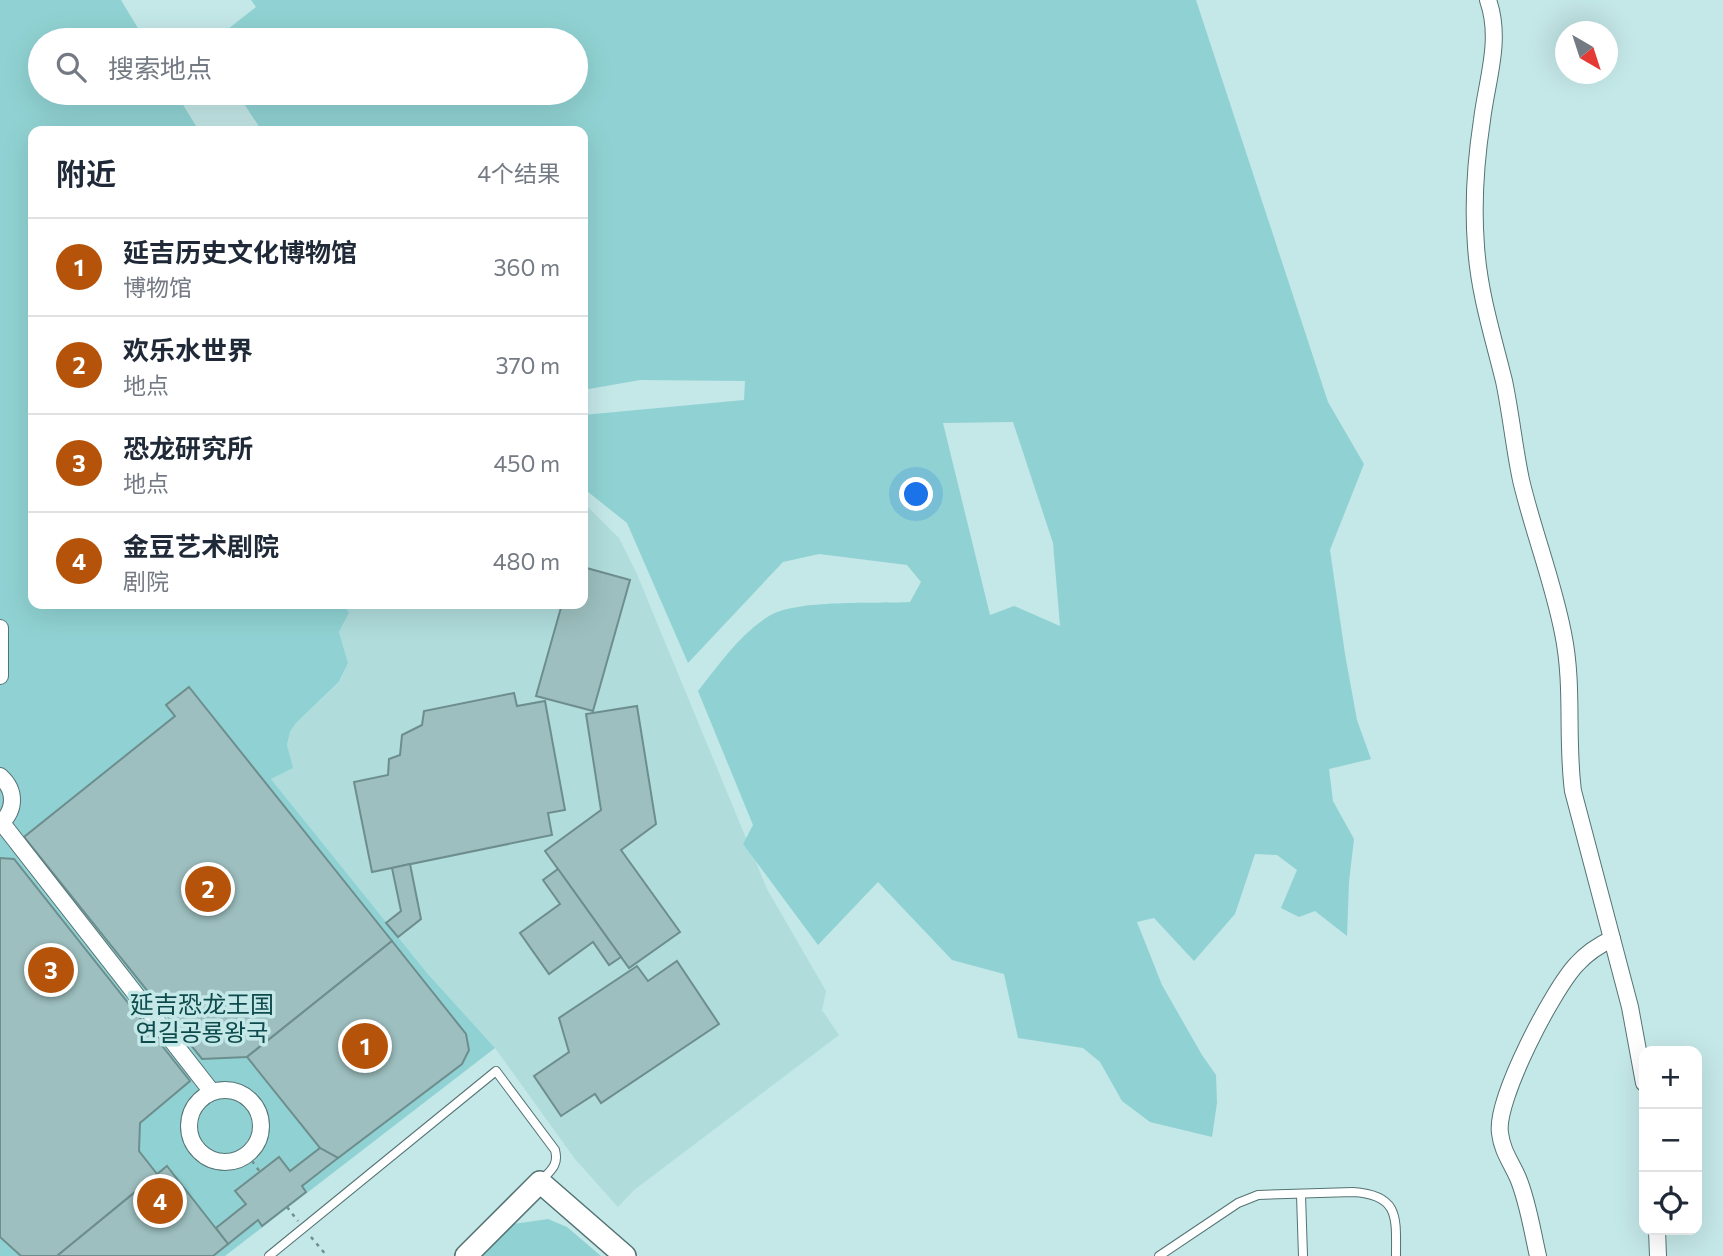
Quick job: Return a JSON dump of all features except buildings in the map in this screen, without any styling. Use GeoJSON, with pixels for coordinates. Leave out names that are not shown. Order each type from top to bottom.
{"type":"FeatureCollection","features":[{"type":"Feature","properties":{"kind":"street"},"geometry":{"type":"LineString","coordinates":[[1488,0],[1494,17],[1493,61],[1482,120],[1477,168],[1475,244],[1478,266],[1507,395],[1521,478],[1563,630],[1571,686],[1569,745],[1573,791],[1639,1046]]}},
{"type":"Feature","properties":{"kind":"street"},"geometry":{"type":"LineString","coordinates":[[0,628],[0,676]]}},
{"type":"Feature","properties":{"kind":"street"},"geometry":{"type":"LineString","coordinates":[[0,776],[9,786],[12,795],[9,815],[1,824],[212,1092]]}},
{"type":"Feature","properties":{"kind":"street"},"geometry":{"type":"LineString","coordinates":[[1538,1256],[1523,1192],[1502,1143],[1499,1123],[1501,1114],[1533,1036],[1566,976],[1593,949],[1612,939]]}},
{"type":"Feature","properties":{"kind":"street"},"geometry":{"type":"LineString","coordinates":[[234,1091],[253,1104],[258,1114],[261,1125],[259,1136],[247,1154],[236,1160],[223,1162],[211,1159],[201,1153],[193,1143],[189,1119],[194,1107],[212,1092],[234,1091]]}},
{"type":"Feature","properties":{"kind":"street"},"geometry":{"type":"LineString","coordinates":[[467,1256],[540,1182],[625,1256]]}},
{"type":"Feature","properties":{"kind":"street"},"geometry":{"type":"LineString","coordinates":[[1657,1235],[1658,1256]]}},
{"type":"Feature","properties":{"kind":"lane"},"geometry":{"type":"LineString","coordinates":[[268,1256],[496,1071],[555,1150],[555,1167],[540,1182]]}},
{"type":"Feature","properties":{"kind":"lane"},"geometry":{"type":"LineString","coordinates":[[1159,1256],[1238,1203],[1258,1195],[1367,1193],[1392,1208],[1396,1217],[1396,1256]]}},
{"type":"Feature","properties":{"kind":"lane"},"geometry":{"type":"LineString","coordinates":[[1301,1195],[1303,1256]]}},
{"type":"Feature","properties":{"kind":"path"},"geometry":{"type":"LineString","coordinates":[[247,1154],[260,1172]]}},
{"type":"Feature","properties":{"kind":"shaded area"},"geometry":{"type":"Polygon","coordinates":[[[588,507],[619,538],[636,572],[767,889],[826,991],[822,1010],[839,1035],[634,1190],[618,1207],[575,1159],[495,1048],[427,973],[271,779],[292,768],[287,745],[290,732],[296,723],[339,683],[348,663],[339,632],[349,613],[347,609],[588,609],[588,507]]]}},
{"type":"Feature","properties":{"kind":"green space","name":"延吉恐龙王国 연길공룡왕국"},"geometry":{"type":"Polygon","coordinates":[[[0,0],[121,0],[138,28],[28,28],[28,105],[183,105],[196,126],[28,126],[28,609],[347,609],[349,613],[339,632],[348,663],[339,682],[290,732],[287,745],[293,768],[271,779],[427,973],[495,1048],[225,1256],[0,1256],[0,0]]]}},
{"type":"Feature","properties":{"kind":"green space"},"geometry":{"type":"Polygon","coordinates":[[[251,0],[1196,0],[1328,402],[1364,464],[1330,550],[1357,720],[1371,759],[1329,769],[1333,801],[1354,839],[1347,936],[1315,911],[1299,917],[1281,908],[1297,870],[1277,855],[1255,854],[1235,914],[1194,961],[1154,918],[1137,922],[1162,985],[1216,1075],[1217,1103],[1212,1137],[1150,1122],[1122,1101],[1100,1062],[1083,1048],[1018,1038],[1004,974],[952,960],[878,882],[818,945],[743,844],[753,825],[698,691],[739,641],[769,616],[798,607],[837,603],[910,602],[921,582],[907,565],[819,554],[783,562],[688,663],[627,523],[588,492],[588,415],[744,400],[745,381],[640,380],[588,389],[588,126],[259,126],[245,105],[588,105],[588,28],[229,28],[256,7],[251,0]],[[1013,422],[943,423],[990,615],[1014,606],[1060,626],[1053,543],[1013,422]]]}},
{"type":"Feature","properties":{"kind":"green space"},"geometry":{"type":"Polygon","coordinates":[[[548,1219],[567,1227],[601,1256],[477,1256],[507,1225],[548,1219]]]}},
{"type":"Feature","properties":{"kind":"place","name":"欢乐水世界"},"geometry":{"type":"Point","coordinates":[208,889]}},
{"type":"Feature","properties":{"kind":"place","name":"恐龙研究所"},"geometry":{"type":"Point","coordinates":[51,970]}},
{"type":"Feature","properties":{"kind":"place","name":"延吉历史文化博物馆"},"geometry":{"type":"Point","coordinates":[365,1046]}},
{"type":"Feature","properties":{"kind":"place","name":"金豆艺术剧院"},"geometry":{"type":"Point","coordinates":[160,1201]}}]}
